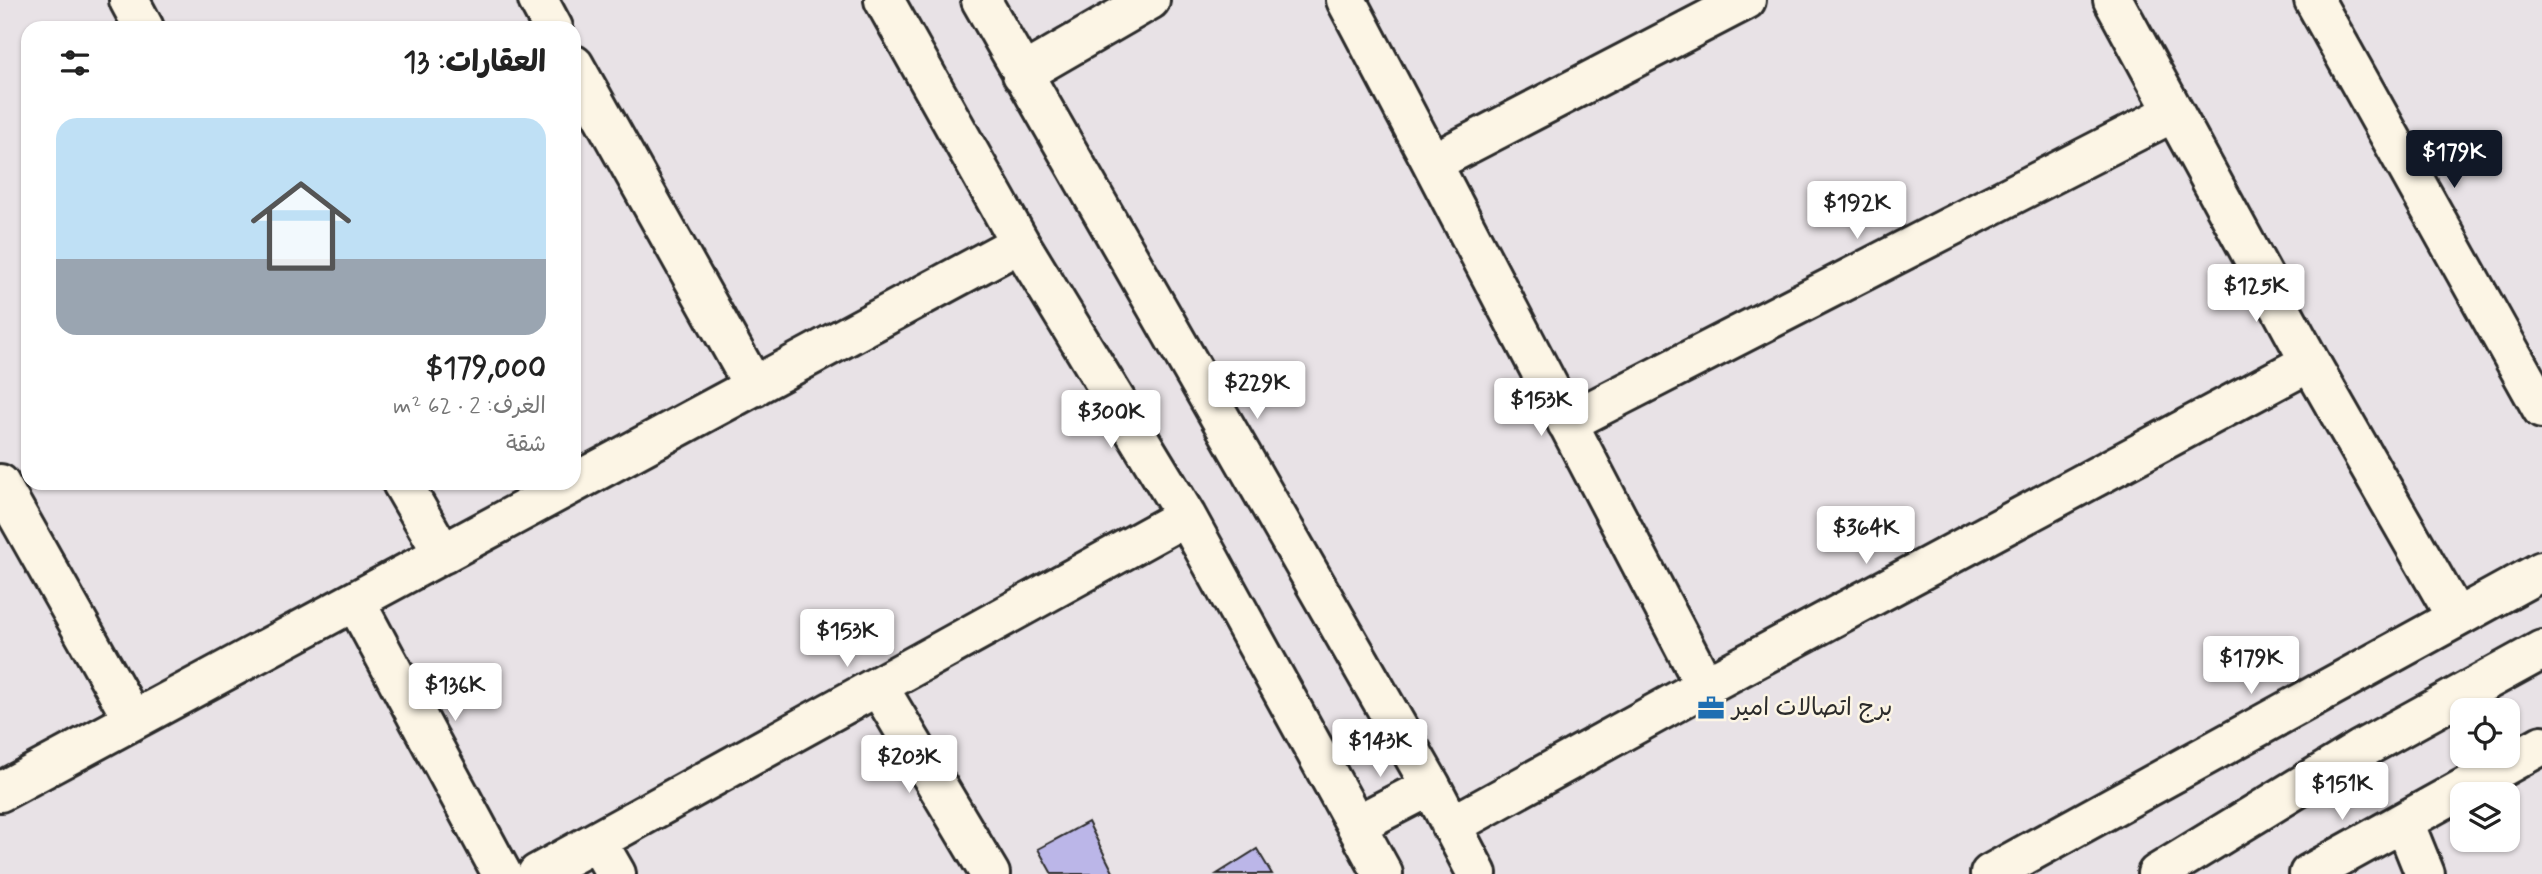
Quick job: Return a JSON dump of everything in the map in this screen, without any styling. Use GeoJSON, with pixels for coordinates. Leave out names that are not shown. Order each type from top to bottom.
{"type":"FeatureCollection","features":[{"type":"Feature","properties":{"kind":"street"},"geometry":{"type":"LineString","coordinates":[[129,0],[140,21]]}},
{"type":"Feature","properties":{"kind":"street"},"geometry":{"type":"LineString","coordinates":[[538,0],[549,21]]}},
{"type":"Feature","properties":{"kind":"street"},"geometry":{"type":"LineString","coordinates":[[884,0],[1020,243],[1186,516],[1383,874]]}},
{"type":"Feature","properties":{"kind":"street"},"geometry":{"type":"LineString","coordinates":[[981,0],[1431,786],[1477,874]]}},
{"type":"Feature","properties":{"kind":"street"},"geometry":{"type":"LineString","coordinates":[[1022,74],[1150,0]]}},
{"type":"Feature","properties":{"kind":"street"},"geometry":{"type":"LineString","coordinates":[[1346,0],[1705,686]]}},
{"type":"Feature","properties":{"kind":"street"},"geometry":{"type":"LineString","coordinates":[[1432,163],[1746,0]]}},
{"type":"Feature","properties":{"kind":"street"},"geometry":{"type":"LineString","coordinates":[[2113,0],[2310,362],[2456,617]]}},
{"type":"Feature","properties":{"kind":"street"},"geometry":{"type":"LineString","coordinates":[[2314,0],[2542,409]]}},
{"type":"Feature","properties":{"kind":"street"},"geometry":{"type":"LineString","coordinates":[[581,78],[754,387]]}},
{"type":"Feature","properties":{"kind":"street"},"geometry":{"type":"LineString","coordinates":[[1567,423],[2174,112]]}},
{"type":"Feature","properties":{"kind":"street"},"geometry":{"type":"LineString","coordinates":[[581,480],[1020,243]]}},
{"type":"Feature","properties":{"kind":"street"},"geometry":{"type":"LineString","coordinates":[[1451,826],[1705,686],[2310,362]]}},
{"type":"Feature","properties":{"kind":"street"},"geometry":{"type":"LineString","coordinates":[[0,484],[134,720]]}},
{"type":"Feature","properties":{"kind":"street"},"geometry":{"type":"LineString","coordinates":[[406,490],[443,554]]}},
{"type":"Feature","properties":{"kind":"street"},"geometry":{"type":"LineString","coordinates":[[0,792],[562,490]]}},
{"type":"Feature","properties":{"kind":"street"},"geometry":{"type":"LineString","coordinates":[[537,874],[1186,516]]}},
{"type":"Feature","properties":{"kind":"street"},"geometry":{"type":"LineString","coordinates":[[1990,874],[2542,570]]}},
{"type":"Feature","properties":{"kind":"street"},"geometry":{"type":"LineString","coordinates":[[355,601],[502,874]]}},
{"type":"Feature","properties":{"kind":"street"},"geometry":{"type":"LineString","coordinates":[[2157,874],[2360,750],[2542,650]]}},
{"type":"Feature","properties":{"kind":"street"},"geometry":{"type":"LineString","coordinates":[[878,686],[990,874]]}},
{"type":"Feature","properties":{"kind":"street"},"geometry":{"type":"LineString","coordinates":[[2309,874],[2542,745]]}},
{"type":"Feature","properties":{"kind":"street"},"geometry":{"type":"LineString","coordinates":[[1356,825],[1431,786]]}},
{"type":"Feature","properties":{"kind":"street"},"geometry":{"type":"LineString","coordinates":[[2404,822],[2424,874]]}},
{"type":"Feature","properties":{"kind":"street"},"geometry":{"type":"LineString","coordinates":[[597,841],[616,874]]}},
{"type":"Feature","properties":{"kind":"building"},"geometry":{"type":"Polygon","coordinates":[[[1088,822],[1113,872],[1052,874],[1038,849],[1088,822]]]}},
{"type":"Feature","properties":{"kind":"building"},"geometry":{"type":"Polygon","coordinates":[[[1257,849],[1272,874],[1217,874],[1257,849]]]}},
{"type":"Feature","properties":{"kind":"place","name":"برج اتصالات امير"},"geometry":{"type":"Point","coordinates":[1711,708]}}]}
